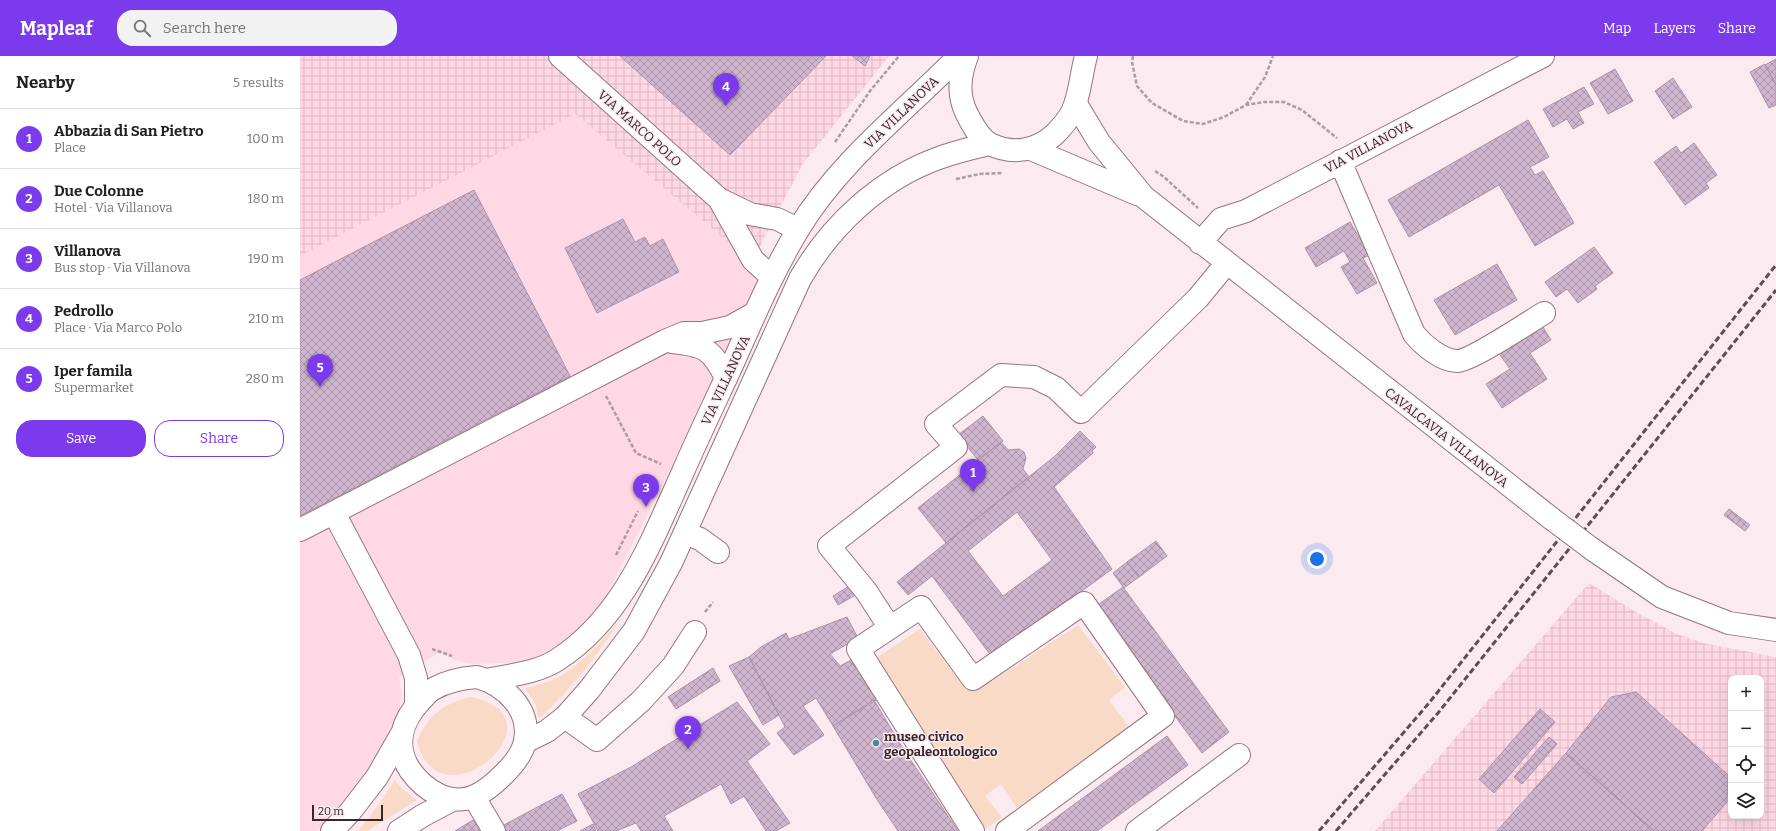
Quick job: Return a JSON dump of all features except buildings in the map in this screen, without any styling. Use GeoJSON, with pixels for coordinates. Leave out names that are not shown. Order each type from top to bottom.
{"type":"FeatureCollection","features":[{"type":"Feature","properties":{"kind":"street","name":"VIA MARCO POLO"},"geometry":{"type":"LineString","coordinates":[[560,56],[720,199],[750,214],[777,219],[798,229]]}},
{"type":"Feature","properties":{"kind":"street","name":"VIA VILLANOVA"},"geometry":{"type":"LineString","coordinates":[[487,680],[544,667],[557,660],[588,636],[617,603],[627,588],[660,524],[756,313],[798,229],[813,206],[829,186],[879,131],[959,56]]}},
{"type":"Feature","properties":{"kind":"street"},"geometry":{"type":"LineString","coordinates":[[966,56],[961,73],[961,97],[966,114],[976,132],[989,144],[1009,150],[1031,149],[1048,140],[1072,114],[1076,104],[1086,56]]}},
{"type":"Feature","properties":{"kind":"street","name":"VIA VILLANOVA"},"geometry":{"type":"LineString","coordinates":[[1200,243],[1221,219],[1246,210],[1543,56]]}},
{"type":"Feature","properties":{"kind":"street","name":"CAVALCAVIA VILLANOVA"},"geometry":{"type":"LineString","coordinates":[[1076,104],[1099,142],[1144,197],[1226,264],[1552,520],[1662,597],[1729,623],[1776,630]]}},
{"type":"Feature","properties":{"kind":"street","name":"VIA VILLANOVA"},"geometry":{"type":"LineString","coordinates":[[525,742],[547,731],[564,717],[589,690],[634,631],[671,563],[800,279],[823,244],[836,228],[884,188],[913,170],[938,159],[989,144]]}},
{"type":"Feature","properties":{"kind":"street","name":"CAVALCAVIA VILLANOVA"},"geometry":{"type":"LineString","coordinates":[[1031,149],[1144,197]]}},
{"type":"Feature","properties":{"kind":"street"},"geometry":{"type":"LineString","coordinates":[[1343,159],[1414,334],[1422,344],[1438,355],[1457,361],[1472,356],[1544,312]]}},
{"type":"Feature","properties":{"kind":"street","name":"VIA MARCO POLO"},"geometry":{"type":"LineString","coordinates":[[720,199],[753,260],[765,271],[774,275]]}},
{"type":"Feature","properties":{"kind":"street"},"geometry":{"type":"LineString","coordinates":[[890,628],[866,591],[829,546],[956,447],[936,424],[1001,375],[1034,377],[1056,388],[1081,412],[1198,298],[1226,264]]}},
{"type":"Feature","properties":{"kind":"street"},"geometry":{"type":"LineString","coordinates":[[300,530],[665,341],[684,333],[702,333],[730,327],[756,313]]}},
{"type":"Feature","properties":{"kind":"street"},"geometry":{"type":"LineString","coordinates":[[665,341],[698,346],[716,358],[726,378]]}},
{"type":"Feature","properties":{"kind":"street"},"geometry":{"type":"LineString","coordinates":[[334,513],[409,656],[416,678],[416,705]]}},
{"type":"Feature","properties":{"kind":"street"},"geometry":{"type":"LineString","coordinates":[[685,533],[700,539],[718,552]]}},
{"type":"Feature","properties":{"kind":"street"},"geometry":{"type":"LineString","coordinates":[[973,831],[858,649],[921,607],[973,679],[1084,603],[1163,716],[1007,831]]}},
{"type":"Feature","properties":{"kind":"street"},"geometry":{"type":"LineString","coordinates":[[564,717],[597,740],[646,695],[672,666],[695,632]]}},
{"type":"Feature","properties":{"kind":"street"},"geometry":{"type":"LineString","coordinates":[[409,656],[418,665],[430,673],[450,681]]}},
{"type":"Feature","properties":{"kind":"street"},"geometry":{"type":"LineString","coordinates":[[332,831],[350,812],[377,777],[416,705],[431,690],[450,681],[477,677],[487,680],[504,690],[512,697],[521,711],[526,728],[525,742],[511,767],[485,791],[464,798],[422,816],[399,831]]}},
{"type":"Feature","properties":{"kind":"street"},"geometry":{"type":"LineString","coordinates":[[401,735],[402,753],[410,770],[422,785],[430,792],[464,798],[494,831]]}},
{"type":"Feature","properties":{"kind":"street"},"geometry":{"type":"LineString","coordinates":[[1137,831],[1239,755]]}},
{"type":"Feature","properties":{"kind":"path"},"geometry":{"type":"LineString","coordinates":[[834,143],[870,91],[899,56]]}},
{"type":"Feature","properties":{"kind":"path"},"geometry":{"type":"LineString","coordinates":[[1133,56],[1132,62],[1137,86],[1152,103],[1183,121],[1203,124],[1224,117],[1246,105],[1264,102],[1284,102],[1302,110],[1337,138],[1343,159]]}},
{"type":"Feature","properties":{"kind":"path"},"geometry":{"type":"LineString","coordinates":[[1246,105],[1265,77],[1273,56]]}},
{"type":"Feature","properties":{"kind":"path"},"geometry":{"type":"LineString","coordinates":[[1149,168],[1175,187]]}},
{"type":"Feature","properties":{"kind":"path"},"geometry":{"type":"LineString","coordinates":[[951,180],[980,174],[1006,173]]}},
{"type":"Feature","properties":{"kind":"path"},"geometry":{"type":"LineString","coordinates":[[603,391],[636,453]]}},
{"type":"Feature","properties":{"kind":"path"},"geometry":{"type":"LineString","coordinates":[[658,471],[664,457]]}},
{"type":"Feature","properties":{"kind":"path"},"geometry":{"type":"LineString","coordinates":[[615,557],[638,510]]}},
{"type":"Feature","properties":{"kind":"path"},"geometry":{"type":"LineString","coordinates":[[430,647],[436,652],[454,657]]}},
{"type":"Feature","properties":{"kind":"shaded area"},"geometry":{"type":"Polygon","coordinates":[[[300,56],[889,56],[802,165],[752,262],[575,114],[300,256],[300,56]]]}},
{"type":"Feature","properties":{"kind":"shaded area"},"geometry":{"type":"Polygon","coordinates":[[[575,114],[752,262],[763,276],[715,382],[601,606],[574,635],[554,648],[532,658],[509,663],[470,664],[454,660],[440,652],[399,677],[402,695],[397,720],[379,754],[348,799],[317,831],[300,831],[300,256],[575,114]]]}},
{"type":"Feature","properties":{"kind":"shaded area"},"geometry":{"type":"Polygon","coordinates":[[[1589,583],[1636,612],[1677,634],[1703,643],[1776,657],[1776,831],[1375,831],[1589,583]]]}},
{"type":"Feature","properties":{"kind":"shaded area"},"geometry":{"type":"Polygon","coordinates":[[[619,622],[582,673],[539,719],[535,703],[525,688],[549,681],[566,673],[590,652],[619,622]]]}},
{"type":"Feature","properties":{"kind":"shaded area"},"geometry":{"type":"Polygon","coordinates":[[[1078,625],[1125,687],[1109,700],[1130,728],[1017,808],[1001,784],[985,796],[1002,817],[986,829],[876,658],[920,629],[966,690],[980,689],[1078,625]]]}},
{"type":"Feature","properties":{"kind":"shaded area"},"geometry":{"type":"Polygon","coordinates":[[[470,697],[497,708],[507,725],[503,743],[489,760],[470,772],[449,775],[430,766],[417,741],[431,717],[444,707],[470,697]]]}},
{"type":"Feature","properties":{"kind":"shaded area"},"geometry":{"type":"Polygon","coordinates":[[[395,780],[400,787],[417,800],[367,831],[358,831],[379,804],[395,780]]]}},
{"type":"Feature","properties":{"kind":"railway"},"geometry":{"type":"LineString","coordinates":[[1319,831],[1429,703],[1776,265]]}},
{"type":"Feature","properties":{"kind":"railway"},"geometry":{"type":"LineString","coordinates":[[1336,831],[1438,713],[1776,290]]}},
{"type":"Feature","properties":{"kind":"place","name":"Pedrollo"},"geometry":{"type":"Point","coordinates":[726,106]}},
{"type":"Feature","properties":{"kind":"place","name":"Iper famila"},"geometry":{"type":"Point","coordinates":[320,387]}},
{"type":"Feature","properties":{"kind":"place","name":"Abbazia di San Pietro"},"geometry":{"type":"Point","coordinates":[973,492]}},
{"type":"Feature","properties":{"kind":"place","name":"Villanova"},"geometry":{"type":"Point","coordinates":[646,507]}},
{"type":"Feature","properties":{"kind":"place","name":"museo civico geopaleontologico"},"geometry":{"type":"Point","coordinates":[876,743]}},
{"type":"Feature","properties":{"kind":"place","name":"Due Colonne"},"geometry":{"type":"Point","coordinates":[688,749]}}]}
